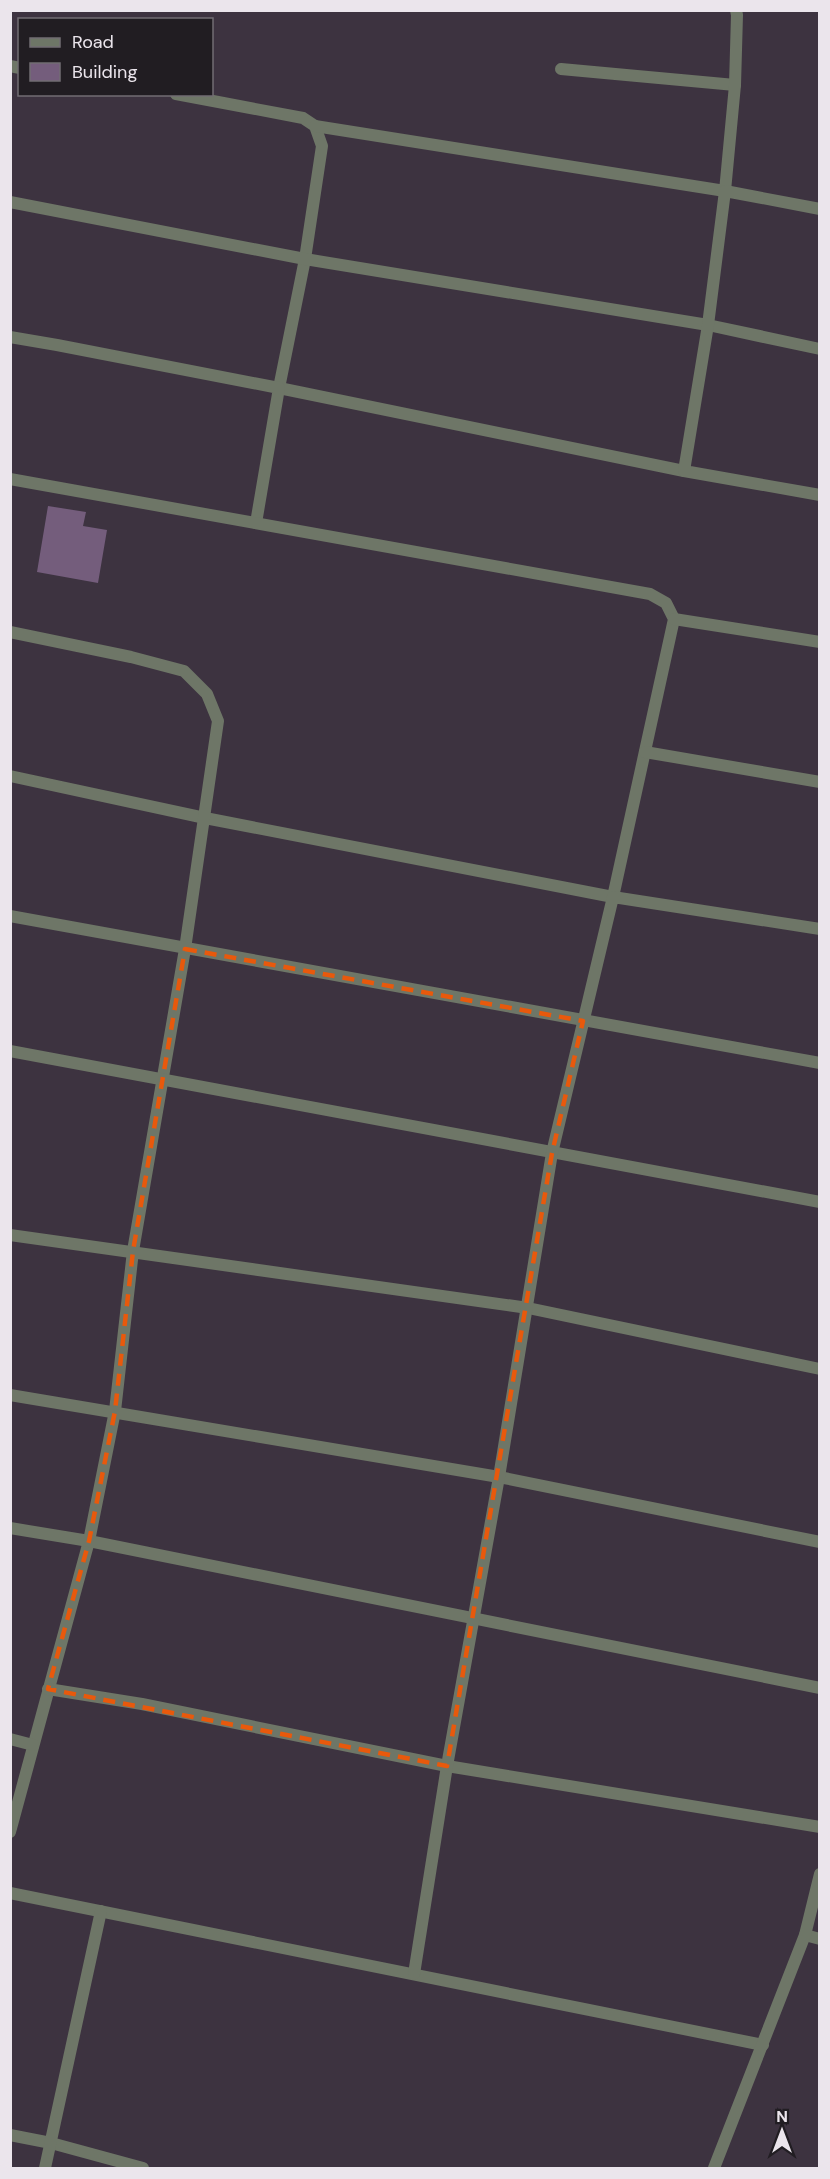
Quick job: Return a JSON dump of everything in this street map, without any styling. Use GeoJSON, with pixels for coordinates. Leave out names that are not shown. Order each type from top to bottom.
{"type":"FeatureCollection","features":[{"type":"Feature","properties":{"kind":"street"},"geometry":{"type":"LineString","coordinates":[[684,471],[708,325],[725,191],[735,85],[736,10]]}},
{"type":"Feature","properties":{"kind":"street"},"geometry":{"type":"LineString","coordinates":[[561,69],[735,85]]}},
{"type":"Feature","properties":{"kind":"street"},"geometry":{"type":"LineString","coordinates":[[187,96],[303,118],[315,126],[725,191],[819,209]]}},
{"type":"Feature","properties":{"kind":"street"},"geometry":{"type":"LineString","coordinates":[[256,523],[279,388],[305,259],[322,146],[315,126]]}},
{"type":"Feature","properties":{"kind":"street"},"geometry":{"type":"LineString","coordinates":[[10,202],[305,259],[708,325],[819,349]]}},
{"type":"Feature","properties":{"kind":"street"},"geometry":{"type":"LineString","coordinates":[[10,337],[279,388],[684,471],[819,495]]}},
{"type":"Feature","properties":{"kind":"street"},"geometry":{"type":"LineString","coordinates":[[10,479],[650,594],[666,603],[674,620],[613,897],[552,1153],[500,1477],[447,1766],[414,1974]]}},
{"type":"Feature","properties":{"kind":"street"},"geometry":{"type":"LineString","coordinates":[[674,620],[819,642]]}},
{"type":"Feature","properties":{"kind":"street"},"geometry":{"type":"LineString","coordinates":[[10,632],[131,657],[184,671],[207,694],[218,721],[185,949],[133,1251],[115,1411],[89,1541],[10,1832]]}},
{"type":"Feature","properties":{"kind":"street"},"geometry":{"type":"LineString","coordinates":[[645,752],[819,782]]}},
{"type":"Feature","properties":{"kind":"street"},"geometry":{"type":"LineString","coordinates":[[10,776],[205,818],[613,897],[819,929]]}},
{"type":"Feature","properties":{"kind":"street"},"geometry":{"type":"LineString","coordinates":[[10,916],[819,1063]]}},
{"type":"Feature","properties":{"kind":"street"},"geometry":{"type":"LineString","coordinates":[[10,1051],[819,1202]]}},
{"type":"Feature","properties":{"kind":"street"},"geometry":{"type":"LineString","coordinates":[[10,1235],[528,1308],[819,1369]]}},
{"type":"Feature","properties":{"kind":"street"},"geometry":{"type":"LineString","coordinates":[[10,1395],[500,1477],[819,1542]]}},
{"type":"Feature","properties":{"kind":"street"},"geometry":{"type":"LineString","coordinates":[[10,1528],[89,1541],[819,1688]]}},
{"type":"Feature","properties":{"kind":"street"},"geometry":{"type":"LineString","coordinates":[[48,1689],[142,1704],[447,1766],[819,1827]]}},
{"type":"Feature","properties":{"kind":"street"},"geometry":{"type":"LineString","coordinates":[[10,1739],[33,1745]]}},
{"type":"Feature","properties":{"kind":"street"},"geometry":{"type":"LineString","coordinates":[[714,2169],[805,1935],[819,1874]]}},
{"type":"Feature","properties":{"kind":"street"},"geometry":{"type":"LineString","coordinates":[[10,1893],[763,2045]]}},
{"type":"Feature","properties":{"kind":"street"},"geometry":{"type":"LineString","coordinates":[[45,2169],[101,1911]]}},
{"type":"Feature","properties":{"kind":"street"},"geometry":{"type":"LineString","coordinates":[[805,1935],[819,1939]]}},
{"type":"Feature","properties":{"kind":"street"},"geometry":{"type":"LineString","coordinates":[[10,2135],[51,2143],[143,2169]]}},
{"type":"Feature","properties":{"kind":"highlighted area"},"geometry":{"type":"Polygon","coordinates":[[[185,949],[583,1021],[552,1153],[447,1766],[48,1689],[89,1541],[115,1411],[133,1251],[185,949]]]}},
{"type":"Feature","properties":{"kind":"building"},"geometry":{"type":"Polygon","coordinates":[[[48,506],[86,512],[83,526],[107,530],[98,583],[37,572],[48,506]]]}}]}
